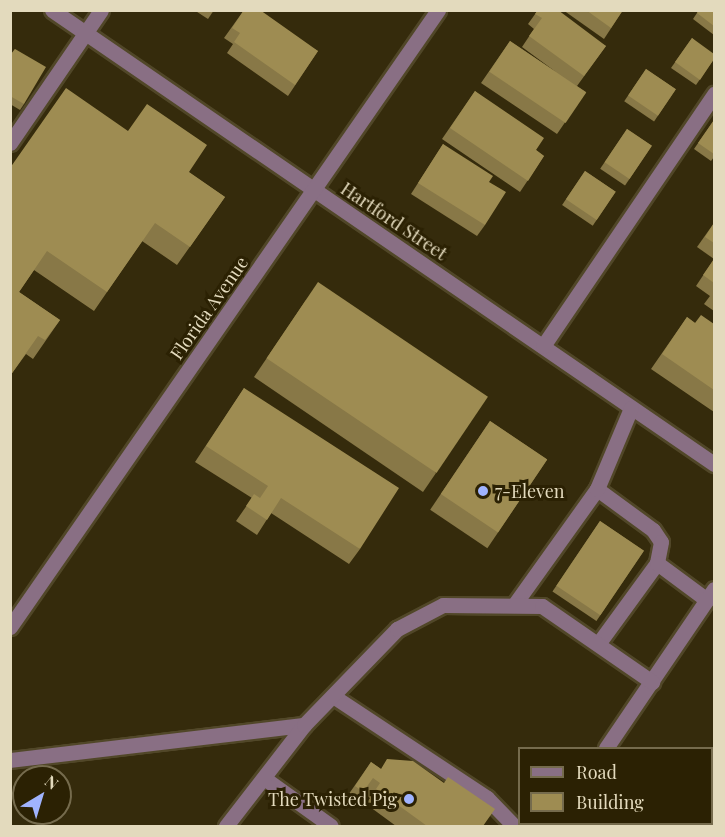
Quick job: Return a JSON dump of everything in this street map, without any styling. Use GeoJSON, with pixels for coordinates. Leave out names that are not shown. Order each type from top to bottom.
{"type":"FeatureCollection","features":[{"type":"Feature","properties":{"kind":"street","name":"Hartford Street"},"geometry":{"type":"LineString","coordinates":[[52,10],[714,464]]}},
{"type":"Feature","properties":{"kind":"street"},"geometry":{"type":"LineString","coordinates":[[10,142],[101,10]]}},
{"type":"Feature","properties":{"kind":"street","name":"Florida Avenue"},"geometry":{"type":"LineString","coordinates":[[10,627],[438,10]]}},
{"type":"Feature","properties":{"kind":"street"},"geometry":{"type":"LineString","coordinates":[[543,346],[714,94]]}},
{"type":"Feature","properties":{"kind":"street"},"geometry":{"type":"LineString","coordinates":[[514,605],[597,489],[632,408]]}},
{"type":"Feature","properties":{"kind":"street"},"geometry":{"type":"LineString","coordinates":[[597,489],[653,530],[661,542],[657,563],[598,644]]}},
{"type":"Feature","properties":{"kind":"street"},"geometry":{"type":"LineString","coordinates":[[607,747],[711,595],[657,563]]}},
{"type":"Feature","properties":{"kind":"street"},"geometry":{"type":"LineString","coordinates":[[226,826],[304,725],[397,629],[443,605],[542,606],[652,682]]}},
{"type":"Feature","properties":{"kind":"street"},"geometry":{"type":"LineString","coordinates":[[333,696],[487,798],[514,826]]}},
{"type":"Feature","properties":{"kind":"street"},"geometry":{"type":"LineString","coordinates":[[10,760],[304,725]]}},
{"type":"Feature","properties":{"kind":"street"},"geometry":{"type":"LineString","coordinates":[[264,778],[331,826]]}},
{"type":"Feature","properties":{"kind":"building"},"geometry":{"type":"Polygon","coordinates":[[[244,10],[260,10],[318,51],[295,85],[234,42],[240,33],[232,28],[244,10]]]}},
{"type":"Feature","properties":{"kind":"building"},"geometry":{"type":"Polygon","coordinates":[[[538,10],[558,10],[606,46],[584,76],[529,36],[542,18],[535,14],[538,10]]]}},
{"type":"Feature","properties":{"kind":"building"},"geometry":{"type":"Polygon","coordinates":[[[586,10],[623,10],[611,28],[586,10]]]}},
{"type":"Feature","properties":{"kind":"building"},"geometry":{"type":"Polygon","coordinates":[[[699,10],[714,10],[714,26],[697,13],[699,10]]]}},
{"type":"Feature","properties":{"kind":"building"},"geometry":{"type":"Polygon","coordinates":[[[692,38],[714,54],[714,59],[700,80],[675,62],[692,38]]]}},
{"type":"Feature","properties":{"kind":"building"},"geometry":{"type":"Polygon","coordinates":[[[510,41],[586,92],[566,123],[489,72],[510,41]]]}},
{"type":"Feature","properties":{"kind":"building"},"geometry":{"type":"Polygon","coordinates":[[[15,49],[46,67],[24,104],[10,96],[10,56],[15,49]]]}},
{"type":"Feature","properties":{"kind":"building"},"geometry":{"type":"Polygon","coordinates":[[[646,69],[676,89],[658,116],[628,96],[646,69]]]}},
{"type":"Feature","properties":{"kind":"building"},"geometry":{"type":"Polygon","coordinates":[[[66,88],[128,131],[147,104],[207,145],[189,172],[225,197],[190,247],[155,223],[107,292],[47,251],[19,292],[60,320],[45,340],[38,336],[10,376],[10,168],[66,88]]]}},
{"type":"Feature","properties":{"kind":"building"},"geometry":{"type":"Polygon","coordinates":[[[475,91],[544,138],[536,150],[544,156],[528,181],[450,128],[475,91]]]}},
{"type":"Feature","properties":{"kind":"building"},"geometry":{"type":"Polygon","coordinates":[[[714,120],[714,154],[698,143],[714,120]]]}},
{"type":"Feature","properties":{"kind":"building"},"geometry":{"type":"Polygon","coordinates":[[[627,129],[652,146],[630,179],[605,162],[627,129]]]}},
{"type":"Feature","properties":{"kind":"building"},"geometry":{"type":"Polygon","coordinates":[[[443,144],[493,176],[489,182],[506,192],[485,225],[418,183],[443,144]]]}},
{"type":"Feature","properties":{"kind":"building"},"geometry":{"type":"Polygon","coordinates":[[[585,171],[616,192],[597,220],[566,199],[585,171]]]}},
{"type":"Feature","properties":{"kind":"building"},"geometry":{"type":"Polygon","coordinates":[[[714,223],[714,243],[705,237],[714,223]]]}},
{"type":"Feature","properties":{"kind":"building"},"geometry":{"type":"Polygon","coordinates":[[[714,259],[714,283],[703,275],[714,259]]]}},
{"type":"Feature","properties":{"kind":"building"},"geometry":{"type":"Polygon","coordinates":[[[318,282],[488,397],[437,473],[267,358],[318,282]]]}},
{"type":"Feature","properties":{"kind":"building"},"geometry":{"type":"Polygon","coordinates":[[[701,315],[714,324],[714,390],[662,354],[687,317],[695,323],[701,315]]]}},
{"type":"Feature","properties":{"kind":"building"},"geometry":{"type":"Polygon","coordinates":[[[244,388],[399,488],[360,549],[281,498],[267,520],[246,506],[254,494],[260,498],[268,486],[206,446],[244,388]]]}},
{"type":"Feature","properties":{"kind":"building","name":"7-Eleven"},"geometry":{"type":"Polygon","coordinates":[[[490,421],[547,460],[498,533],[441,494],[490,421]]]}},
{"type":"Feature","properties":{"kind":"building","name":"7-Eleven"},"geometry":{"type":"Polygon","coordinates":[[[600,521],[644,551],[600,615],[556,586],[600,521]]]}},
{"type":"Feature","properties":{"kind":"building"},"geometry":{"type":"Polygon","coordinates":[[[387,759],[413,761],[444,783],[448,777],[495,809],[483,826],[427,826],[376,789],[380,783],[373,778],[363,792],[355,786],[371,762],[381,769],[387,759]]]}},
{"type":"Feature","properties":{"kind":"building"},"geometry":{"type":"Polygon","coordinates":[[[713,778],[714,826],[692,825],[713,825],[713,778]]]}},
{"type":"Feature","properties":{"kind":"building"},"geometry":{"type":"Polygon","coordinates":[[[618,825],[689,825],[689,826],[618,825]]]}},
{"type":"Feature","properties":{"kind":"place","name":"7-Eleven"},"geometry":{"type":"Point","coordinates":[483,491]}},
{"type":"Feature","properties":{"kind":"place","name":"The Twisted Pig"},"geometry":{"type":"Point","coordinates":[409,799]}}]}
